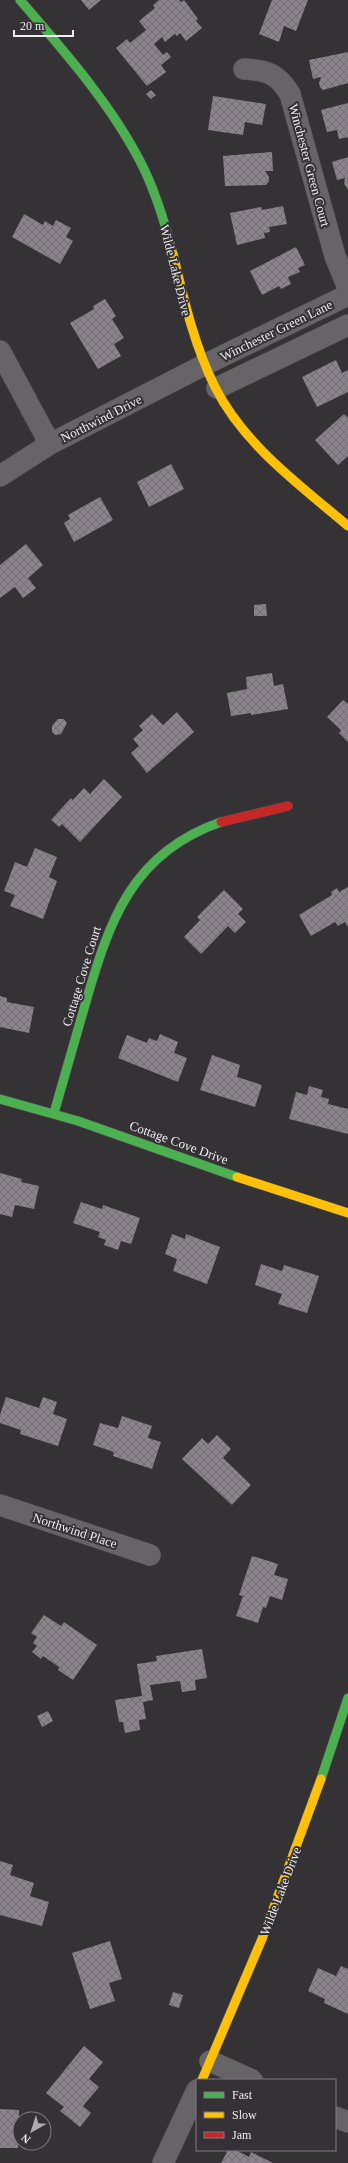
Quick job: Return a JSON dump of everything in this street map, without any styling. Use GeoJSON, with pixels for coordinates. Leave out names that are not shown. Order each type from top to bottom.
{"type":"FeatureCollection","features":[{"type":"Feature","properties":{"kind":"street","name":"Wilde Lake Drive"},"geometry":{"type":"LineString","coordinates":[[20,0],[52,36],[127,135],[153,188],[166,229],[187,317],[204,365],[230,413],[276,464],[348,526]]}},
{"type":"Feature","properties":{"kind":"street","name":"Winchester Green Court"},"geometry":{"type":"LineString","coordinates":[[244,69],[258,70],[271,74],[282,81],[290,94],[335,256],[348,288]]}},
{"type":"Feature","properties":{"kind":"street","name":"Winchester Green Lane"},"geometry":{"type":"LineString","coordinates":[[204,365],[348,295]]}},
{"type":"Feature","properties":{"kind":"street","name":"Winchester Green Lane"},"geometry":{"type":"LineString","coordinates":[[217,388],[348,325]]}},
{"type":"Feature","properties":{"kind":"street"},"geometry":{"type":"LineString","coordinates":[[0,351],[50,444]]}},
{"type":"Feature","properties":{"kind":"street","name":"Northwind Drive"},"geometry":{"type":"LineString","coordinates":[[0,476],[50,444],[204,365]]}},
{"type":"Feature","properties":{"kind":"street","name":"Cottage Cove Court"},"geometry":{"type":"LineString","coordinates":[[54,1113],[102,946],[109,926],[134,882],[151,864],[174,845],[201,829],[243,815],[288,806]]}},
{"type":"Feature","properties":{"kind":"street","name":"Cottage Cove Drive"},"geometry":{"type":"LineString","coordinates":[[0,1099],[54,1113],[126,1136],[265,1187],[348,1213]]}},
{"type":"Feature","properties":{"kind":"street","name":"Northwind Place"},"geometry":{"type":"LineString","coordinates":[[0,1505],[150,1555]]}},
{"type":"Feature","properties":{"kind":"street","name":"Wilde Lake Drive"},"geometry":{"type":"LineString","coordinates":[[202,2079],[291,1864],[348,1698]]}},
{"type":"Feature","properties":{"kind":"street"},"geometry":{"type":"LineString","coordinates":[[210,2061],[250,2079]]}},
{"type":"Feature","properties":{"kind":"street"},"geometry":{"type":"LineString","coordinates":[[163,2163],[196,2092]]}},
{"type":"Feature","properties":{"kind":"street"},"geometry":{"type":"LineString","coordinates":[[336,2117],[348,2122]]}},
{"type":"Feature","properties":{"kind":"building"},"geometry":{"type":"Polygon","coordinates":[[[81,0],[101,0],[89,10],[81,0]]]}},
{"type":"Feature","properties":{"kind":"building"},"geometry":{"type":"Polygon","coordinates":[[[159,0],[179,0],[181,2],[184,0],[198,19],[196,21],[202,28],[186,41],[180,33],[177,36],[175,34],[165,42],[162,37],[154,44],[163,55],[167,52],[171,57],[161,65],[166,72],[147,86],[116,48],[127,39],[130,43],[146,30],[139,21],[155,8],[153,5],[159,0]]]}},
{"type":"Feature","properties":{"kind":"building"},"geometry":{"type":"Polygon","coordinates":[[[272,0],[308,0],[296,31],[284,26],[279,42],[259,34],[272,0]]]}},
{"type":"Feature","properties":{"kind":"building"},"geometry":{"type":"Polygon","coordinates":[[[348,52],[348,83],[323,90],[319,83],[321,77],[313,79],[309,60],[348,52]]]}},
{"type":"Feature","properties":{"kind":"building"},"geometry":{"type":"Polygon","coordinates":[[[151,90],[156,95],[151,99],[146,94],[151,90]]]}},
{"type":"Feature","properties":{"kind":"building"},"geometry":{"type":"Polygon","coordinates":[[[213,96],[266,104],[262,125],[245,122],[243,135],[208,130],[213,96]]]}},
{"type":"Feature","properties":{"kind":"building"},"geometry":{"type":"Polygon","coordinates":[[[348,103],[348,137],[339,139],[337,130],[327,132],[321,110],[348,103]]]}},
{"type":"Feature","properties":{"kind":"building"},"geometry":{"type":"Polygon","coordinates":[[[272,152],[273,171],[265,171],[269,177],[269,181],[266,185],[225,186],[223,156],[272,152]]]}},
{"type":"Feature","properties":{"kind":"building"},"geometry":{"type":"Polygon","coordinates":[[[348,157],[348,190],[344,184],[345,178],[337,180],[332,162],[348,157]]]}},
{"type":"Feature","properties":{"kind":"building"},"geometry":{"type":"Polygon","coordinates":[[[283,206],[287,224],[269,227],[270,232],[264,233],[265,238],[237,245],[230,213],[261,207],[262,210],[283,206]]]}},
{"type":"Feature","properties":{"kind":"building"},"geometry":{"type":"Polygon","coordinates":[[[24,214],[43,225],[45,221],[53,226],[56,220],[71,228],[66,237],[73,241],[60,264],[12,237],[24,214]]]}},
{"type":"Feature","properties":{"kind":"building"},"geometry":{"type":"Polygon","coordinates":[[[296,247],[305,265],[298,268],[300,272],[288,277],[291,284],[281,289],[279,286],[262,295],[250,271],[296,247]]]}},
{"type":"Feature","properties":{"kind":"building"},"geometry":{"type":"Polygon","coordinates":[[[105,299],[116,316],[112,319],[124,338],[114,344],[121,356],[98,369],[70,323],[94,309],[93,306],[105,299]]]}},
{"type":"Feature","properties":{"kind":"building"},"geometry":{"type":"Polygon","coordinates":[[[336,360],[342,373],[348,370],[348,392],[317,407],[302,377],[336,360]]]}},
{"type":"Feature","properties":{"kind":"building"},"geometry":{"type":"Polygon","coordinates":[[[344,414],[348,418],[348,456],[338,465],[315,440],[344,414]]]}},
{"type":"Feature","properties":{"kind":"building"},"geometry":{"type":"Polygon","coordinates":[[[171,464],[184,489],[149,507],[137,482],[171,464]]]}},
{"type":"Feature","properties":{"kind":"building"},"geometry":{"type":"Polygon","coordinates":[[[100,497],[113,520],[74,542],[64,523],[70,519],[68,515],[100,497]]]}},
{"type":"Feature","properties":{"kind":"building"},"geometry":{"type":"Polygon","coordinates":[[[26,544],[43,565],[28,578],[36,588],[23,598],[15,587],[0,598],[0,565],[26,544]]]}},
{"type":"Feature","properties":{"kind":"building"},"geometry":{"type":"Polygon","coordinates":[[[266,604],[267,616],[254,616],[254,605],[266,604]]]}},
{"type":"Feature","properties":{"kind":"building"},"geometry":{"type":"Polygon","coordinates":[[[272,673],[274,686],[283,684],[288,709],[251,715],[251,713],[231,716],[227,693],[247,689],[246,677],[272,673]]]}},
{"type":"Feature","properties":{"kind":"building"},"geometry":{"type":"Polygon","coordinates":[[[343,700],[348,704],[348,742],[339,733],[341,730],[327,717],[343,700]]]}},
{"type":"Feature","properties":{"kind":"building"},"geometry":{"type":"Polygon","coordinates":[[[177,712],[194,732],[147,773],[131,753],[139,746],[133,739],[143,730],[139,726],[152,714],[163,725],[177,712]]]}},
{"type":"Feature","properties":{"kind":"building"},"geometry":{"type":"Polygon","coordinates":[[[58,719],[64,719],[67,723],[61,734],[55,735],[52,732],[52,726],[58,719]]]}},
{"type":"Feature","properties":{"kind":"building"},"geometry":{"type":"Polygon","coordinates":[[[104,779],[122,797],[80,842],[62,824],[59,827],[51,820],[71,798],[73,800],[84,788],[90,794],[104,779]]]}},
{"type":"Feature","properties":{"kind":"building"},"geometry":{"type":"Polygon","coordinates":[[[35,848],[57,857],[49,877],[57,881],[43,919],[10,906],[15,895],[4,891],[15,862],[27,867],[35,848]]]}},
{"type":"Feature","properties":{"kind":"building"},"geometry":{"type":"Polygon","coordinates":[[[348,887],[348,927],[345,922],[338,926],[335,922],[311,936],[299,915],[332,895],[331,892],[337,888],[339,892],[348,887]]]}},
{"type":"Feature","properties":{"kind":"building"},"geometry":{"type":"Polygon","coordinates":[[[224,890],[243,909],[238,914],[246,922],[235,933],[228,926],[201,954],[184,937],[200,920],[197,917],[224,890]]]}},
{"type":"Feature","properties":{"kind":"building"},"geometry":{"type":"Polygon","coordinates":[[[0,996],[7,998],[7,1002],[34,1007],[29,1033],[0,1027],[0,996]]]}},
{"type":"Feature","properties":{"kind":"building"},"geometry":{"type":"Polygon","coordinates":[[[160,1034],[178,1042],[174,1053],[187,1058],[178,1082],[118,1058],[127,1035],[147,1043],[149,1038],[157,1041],[160,1034]]]}},
{"type":"Feature","properties":{"kind":"building"},"geometry":{"type":"Polygon","coordinates":[[[212,1055],[240,1065],[237,1077],[262,1085],[255,1107],[200,1090],[212,1055]]]}},
{"type":"Feature","properties":{"kind":"building"},"geometry":{"type":"Polygon","coordinates":[[[309,1086],[323,1090],[321,1097],[329,1099],[328,1104],[348,1109],[348,1134],[289,1119],[296,1092],[307,1095],[309,1086]]]}},
{"type":"Feature","properties":{"kind":"building"},"geometry":{"type":"Polygon","coordinates":[[[0,1173],[22,1179],[21,1182],[39,1186],[34,1209],[15,1205],[12,1217],[0,1214],[0,1173]]]}},
{"type":"Feature","properties":{"kind":"building"},"geometry":{"type":"Polygon","coordinates":[[[81,1202],[102,1209],[103,1205],[140,1218],[131,1244],[121,1241],[118,1250],[104,1245],[106,1240],[98,1237],[100,1232],[73,1223],[81,1202]]]}},
{"type":"Feature","properties":{"kind":"building"},"geometry":{"type":"Polygon","coordinates":[[[172,1234],[185,1239],[186,1234],[220,1247],[207,1284],[173,1271],[177,1259],[165,1254],[172,1234]]]}},
{"type":"Feature","properties":{"kind":"building"},"geometry":{"type":"Polygon","coordinates":[[[261,1264],[282,1271],[284,1265],[319,1276],[307,1313],[278,1304],[282,1294],[255,1285],[261,1264]]]}},
{"type":"Feature","properties":{"kind":"building"},"geometry":{"type":"Polygon","coordinates":[[[6,1397],[39,1408],[43,1397],[57,1402],[53,1414],[67,1419],[58,1446],[20,1434],[21,1430],[0,1423],[0,1415],[6,1397]]]}},
{"type":"Feature","properties":{"kind":"building"},"geometry":{"type":"Polygon","coordinates":[[[122,1416],[152,1426],[148,1438],[161,1442],[152,1469],[113,1456],[114,1452],[93,1445],[100,1423],[118,1428],[122,1416]]]}},
{"type":"Feature","properties":{"kind":"building"},"geometry":{"type":"Polygon","coordinates":[[[217,1435],[231,1449],[223,1458],[251,1485],[232,1505],[182,1459],[202,1438],[208,1444],[217,1435]]]}},
{"type":"Feature","properties":{"kind":"building"},"geometry":{"type":"Polygon","coordinates":[[[252,1556],[278,1564],[274,1575],[288,1579],[282,1600],[270,1596],[266,1608],[263,1607],[258,1623],[236,1616],[243,1596],[239,1595],[252,1556]]]}},
{"type":"Feature","properties":{"kind":"building"},"geometry":{"type":"Polygon","coordinates":[[[44,1615],[61,1626],[64,1622],[97,1645],[73,1680],[58,1670],[59,1667],[43,1656],[41,1659],[32,1652],[37,1646],[33,1643],[37,1637],[31,1633],[44,1615]]]}},
{"type":"Feature","properties":{"kind":"building"},"geometry":{"type":"Polygon","coordinates":[[[202,1649],[207,1678],[195,1680],[196,1690],[182,1692],[180,1681],[150,1685],[153,1700],[143,1702],[146,1719],[139,1720],[140,1730],[125,1733],[123,1722],[119,1722],[115,1700],[142,1696],[137,1664],[157,1661],[156,1656],[202,1649]]]}},
{"type":"Feature","properties":{"kind":"building"},"geometry":{"type":"Polygon","coordinates":[[[48,1711],[53,1721],[42,1727],[37,1716],[48,1711]]]}},
{"type":"Feature","properties":{"kind":"building"},"geometry":{"type":"Polygon","coordinates":[[[0,1861],[13,1865],[10,1875],[34,1883],[30,1896],[49,1902],[42,1926],[0,1915],[0,1861]]]}},
{"type":"Feature","properties":{"kind":"building"},"geometry":{"type":"Polygon","coordinates":[[[110,1941],[122,1979],[109,1983],[115,2001],[90,2009],[72,1953],[110,1941]]]}},
{"type":"Feature","properties":{"kind":"building"},"geometry":{"type":"Polygon","coordinates":[[[341,1966],[348,1969],[348,2014],[324,2003],[325,1999],[308,1991],[318,1968],[336,1976],[341,1966]]]}},
{"type":"Feature","properties":{"kind":"building"},"geometry":{"type":"Polygon","coordinates":[[[173,1992],[183,1995],[179,2008],[169,2005],[173,1992]]]}},
{"type":"Feature","properties":{"kind":"building"},"geometry":{"type":"Polygon","coordinates":[[[84,2046],[103,2062],[89,2079],[99,2087],[83,2106],[91,2113],[80,2127],[60,2111],[64,2107],[46,2093],[84,2046]]]}},
{"type":"Feature","properties":{"kind":"building"},"geometry":{"type":"Polygon","coordinates":[[[0,2109],[19,2110],[12,2111],[12,2148],[0,2148],[0,2109]]]}},
{"type":"Feature","properties":{"kind":"building"},"geometry":{"type":"Polygon","coordinates":[[[227,2151],[238,2151],[249,2157],[251,2152],[273,2163],[221,2163],[227,2151]]]}},
{"type":"Feature","properties":{"kind":"traffic: fast"},"geometry":{"type":"LineString","coordinates":[[20,0],[85,78],[129,141],[156,196],[173,254]]}},
{"type":"Feature","properties":{"kind":"traffic: fast"},"geometry":{"type":"LineString","coordinates":[[54,1113],[94,975],[115,919],[128,894],[145,872],[165,852],[190,835],[221,822]]}},
{"type":"Feature","properties":{"kind":"traffic: fast"},"geometry":{"type":"LineString","coordinates":[[0,1099],[78,1121],[237,1177]]}},
{"type":"Feature","properties":{"kind":"traffic: fast"},"geometry":{"type":"LineString","coordinates":[[321,1779],[348,1698]]}},
{"type":"Feature","properties":{"kind":"traffic: slow"},"geometry":{"type":"LineString","coordinates":[[173,254],[195,339],[215,387],[227,408],[257,446],[274,463],[348,526]]}},
{"type":"Feature","properties":{"kind":"traffic: slow"},"geometry":{"type":"LineString","coordinates":[[237,1177],[348,1213]]}},
{"type":"Feature","properties":{"kind":"traffic: slow"},"geometry":{"type":"LineString","coordinates":[[202,2079],[262,1939],[321,1779]]}},
{"type":"Feature","properties":{"kind":"traffic: jam"},"geometry":{"type":"LineString","coordinates":[[221,822],[288,806]]}}]}
